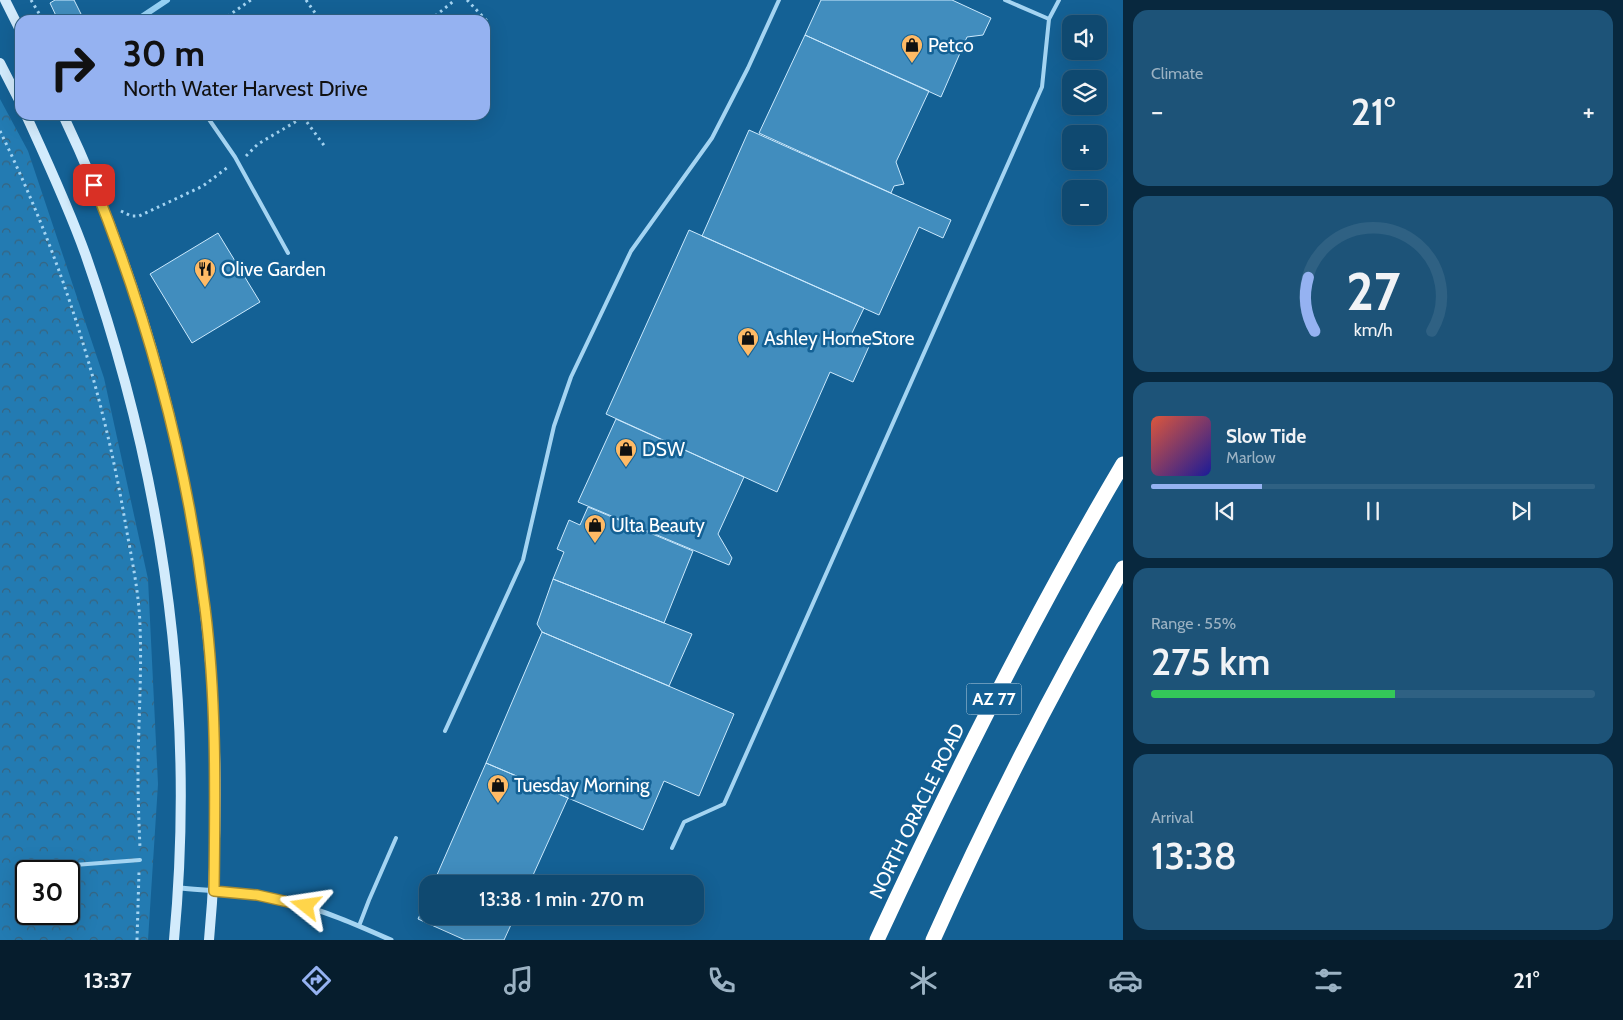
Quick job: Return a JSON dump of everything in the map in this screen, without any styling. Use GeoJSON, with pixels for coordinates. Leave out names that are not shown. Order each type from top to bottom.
{"type":"FeatureCollection","features":[{"type":"Feature","properties":{"kind":"highway","name":"NORTH ORACLE ROAD"},"geometry":{"type":"LineString","coordinates":[[877,940],[988,710],[1048,596],[1123,464]]}},
{"type":"Feature","properties":{"kind":"highway","name":"AZ 77"},"geometry":{"type":"LineString","coordinates":[[932,940],[988,821],[1064,675],[1123,568]]}},
{"type":"Feature","properties":{"kind":"street"},"geometry":{"type":"LineString","coordinates":[[5,0],[15,20]]}},
{"type":"Feature","properties":{"kind":"street"},"geometry":{"type":"LineString","coordinates":[[0,63],[15,92]]}},
{"type":"Feature","properties":{"kind":"street"},"geometry":{"type":"LineString","coordinates":[[28,120],[86,257],[135,416],[162,554],[172,634],[182,790],[179,888],[174,940]]}},
{"type":"Feature","properties":{"kind":"street"},"geometry":{"type":"LineString","coordinates":[[65,120],[118,246],[140,310],[170,416],[189,500],[205,609],[212,700],[216,796],[214,891],[209,940]]}},
{"type":"Feature","properties":{"kind":"street"},"geometry":{"type":"LineString","coordinates":[[179,888],[257,895],[286,900],[359,926],[391,940]]}},
{"type":"Feature","properties":{"kind":"lane"},"geometry":{"type":"LineString","coordinates":[[445,731],[523,560],[554,426],[571,377],[631,251],[712,138],[748,68],[779,0]]}},
{"type":"Feature","properties":{"kind":"lane"},"geometry":{"type":"LineString","coordinates":[[1005,0],[1049,19]]}},
{"type":"Feature","properties":{"kind":"lane"},"geometry":{"type":"LineString","coordinates":[[672,848],[684,822],[724,804],[1042,87],[1049,19],[1059,0]]}},
{"type":"Feature","properties":{"kind":"lane"},"geometry":{"type":"LineString","coordinates":[[209,120],[260,200],[288,253]]}},
{"type":"Feature","properties":{"kind":"lane"},"geometry":{"type":"LineString","coordinates":[[359,926],[396,838]]}},
{"type":"Feature","properties":{"kind":"lane"},"geometry":{"type":"LineString","coordinates":[[80,865],[140,860]]}},
{"type":"Feature","properties":{"kind":"path"},"geometry":{"type":"LineString","coordinates":[[31,0],[40,15]]}},
{"type":"Feature","properties":{"kind":"path"},"geometry":{"type":"LineString","coordinates":[[229,15],[251,0]]}},
{"type":"Feature","properties":{"kind":"path"},"geometry":{"type":"LineString","coordinates":[[306,0],[316,15]]}},
{"type":"Feature","properties":{"kind":"path"},"geometry":{"type":"LineString","coordinates":[[436,15],[456,0]]}},
{"type":"Feature","properties":{"kind":"path"},"geometry":{"type":"LineString","coordinates":[[467,0],[481,15]]}},
{"type":"Feature","properties":{"kind":"path"},"geometry":{"type":"LineString","coordinates":[[119,210],[126,214],[139,216],[203,186],[237,162],[258,144],[298,120]]}},
{"type":"Feature","properties":{"kind":"path"},"geometry":{"type":"LineString","coordinates":[[308,120],[326,148]]}},
{"type":"Feature","properties":{"kind":"path"},"geometry":{"type":"LineString","coordinates":[[0,131],[36,210],[67,293],[96,390],[116,467],[134,571],[140,625],[138,776],[140,860],[137,940]]}},
{"type":"Feature","properties":{"kind":"green space"},"geometry":{"type":"Polygon","coordinates":[[[0,99],[28,151],[104,378],[148,579],[158,784],[148,940],[0,940],[0,99]]]}},
{"type":"Feature","properties":{"kind":"building"},"geometry":{"type":"Polygon","coordinates":[[[55,0],[74,0],[82,15],[56,15],[50,3],[55,0]]]}},
{"type":"Feature","properties":{"kind":"building","name":"Petco"},"geometry":{"type":"Polygon","coordinates":[[[821,0],[952,0],[991,18],[983,35],[967,37],[941,97],[805,35],[821,0]]]}},
{"type":"Feature","properties":{"kind":"building"},"geometry":{"type":"Polygon","coordinates":[[[805,35],[929,91],[896,162],[904,184],[894,186],[891,193],[759,133],[805,35]]]}},
{"type":"Feature","properties":{"kind":"building"},"geometry":{"type":"Polygon","coordinates":[[[749,130],[951,220],[943,238],[919,227],[879,315],[702,236],[749,130]]]}},
{"type":"Feature","properties":{"kind":"building","name":"Ashley HomeStore"},"geometry":{"type":"Polygon","coordinates":[[[689,230],[864,308],[852,333],[871,342],[853,382],[830,372],[777,492],[606,414],[689,230]]]}},
{"type":"Feature","properties":{"kind":"building","name":"Olive Garden"},"geometry":{"type":"Polygon","coordinates":[[[218,233],[260,302],[192,343],[150,274],[218,233]]]}},
{"type":"Feature","properties":{"kind":"building"},"geometry":{"type":"Polygon","coordinates":[[[616,419],[744,477],[718,534],[732,558],[729,565],[578,502],[616,419]]]}},
{"type":"Feature","properties":{"kind":"building"},"geometry":{"type":"Polygon","coordinates":[[[588,507],[693,551],[664,623],[553,579],[564,552],[557,549],[569,520],[580,525],[588,507]]]}},
{"type":"Feature","properties":{"kind":"building"},"geometry":{"type":"Polygon","coordinates":[[[553,579],[692,634],[669,686],[542,632],[537,624],[553,579]]]}},
{"type":"Feature","properties":{"kind":"building"},"geometry":{"type":"Polygon","coordinates":[[[542,632],[734,714],[699,796],[664,781],[643,830],[486,763],[542,632]]]}},
{"type":"Feature","properties":{"kind":"building"},"geometry":{"type":"Polygon","coordinates":[[[486,763],[568,798],[533,875],[437,875],[486,763]]]}},
{"type":"Feature","properties":{"kind":"building"},"geometry":{"type":"Polygon","coordinates":[[[431,925],[511,925],[504,940],[465,940],[431,925]]]}},
{"type":"Feature","properties":{"kind":"waterway"},"geometry":{"type":"LineString","coordinates":[[144,15],[167,0]]}},
{"type":"Feature","properties":{"kind":"place","name":"Petco"},"geometry":{"type":"Point","coordinates":[912,64]}},
{"type":"Feature","properties":{"kind":"place","name":"Olive Garden"},"geometry":{"type":"Point","coordinates":[205,288]}},
{"type":"Feature","properties":{"kind":"place","name":"Ashley HomeStore"},"geometry":{"type":"Point","coordinates":[748,357]}},
{"type":"Feature","properties":{"kind":"place","name":"DSW"},"geometry":{"type":"Point","coordinates":[626,468]}},
{"type":"Feature","properties":{"kind":"place","name":"Ulta Beauty"},"geometry":{"type":"Point","coordinates":[595,544]}},
{"type":"Feature","properties":{"kind":"place","name":"Tuesday Morning"},"geometry":{"type":"Point","coordinates":[498,804]}},
{"type":"Feature","properties":{"kind":"route"},"geometry":{"type":"LineString","coordinates":[[94,185],[140,310],[170,416],[189,500],[205,609],[212,700],[216,796],[214,891],[257,895],[306,906]]}}]}
